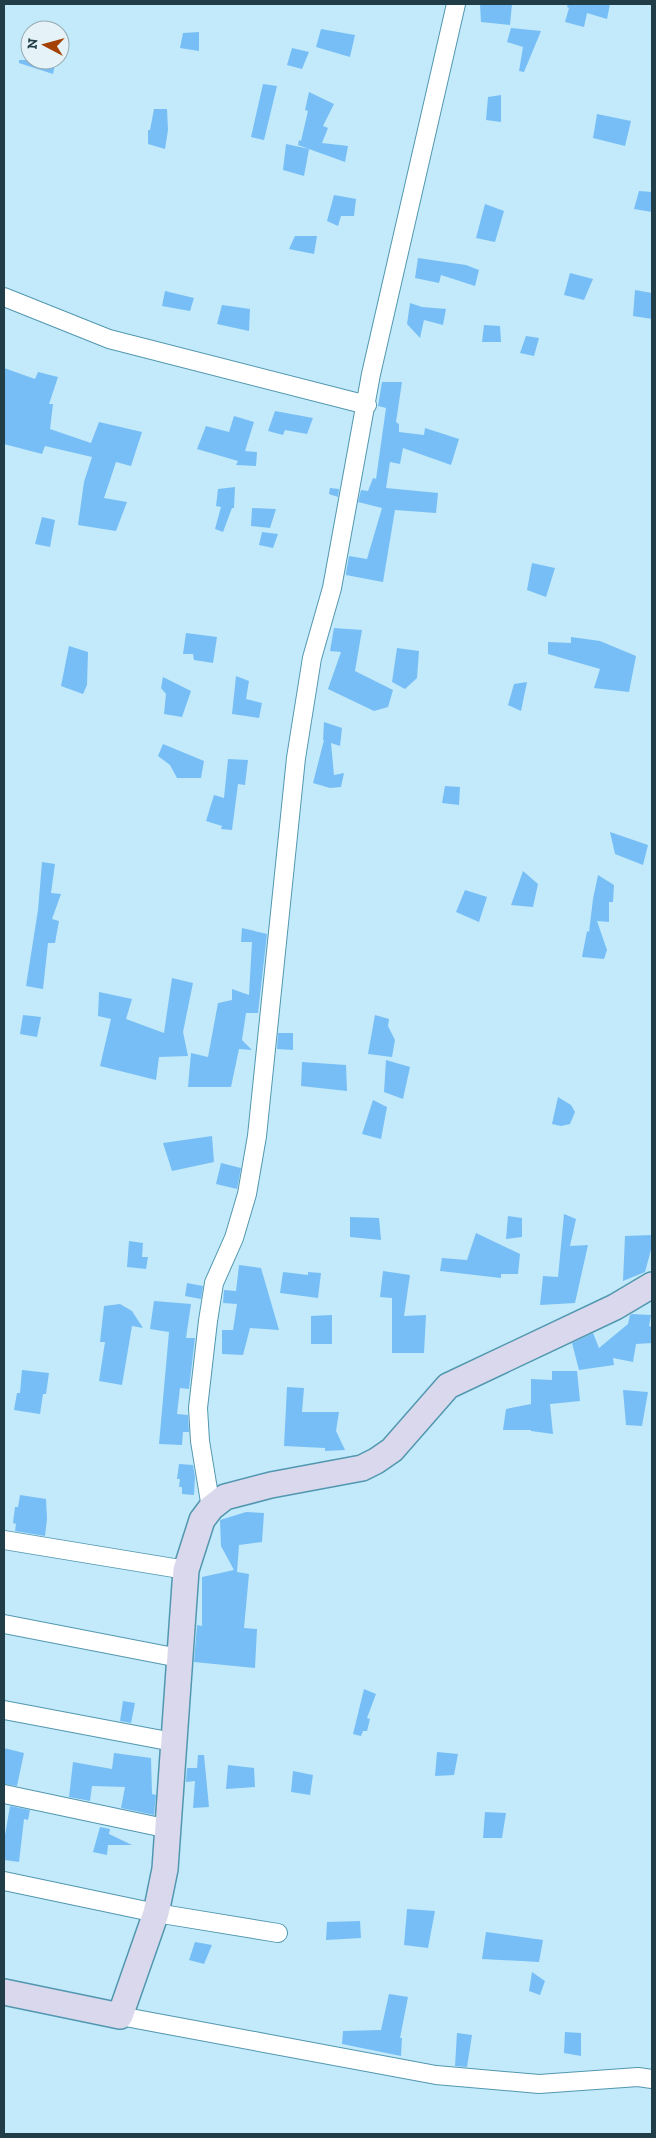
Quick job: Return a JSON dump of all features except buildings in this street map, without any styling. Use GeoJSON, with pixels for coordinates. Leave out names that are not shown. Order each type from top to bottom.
{"type":"FeatureCollection","features":[{"type":"Feature","properties":{"kind":"street"},"geometry":{"type":"LineString","coordinates":[[211,1508],[200,1441],[198,1408],[208,1321],[214,1283],[234,1238],[247,1194],[255,1146],[296,758],[312,658],[332,588],[352,470],[367,405],[371,374],[456,4]]}},
{"type":"Feature","properties":{"kind":"street"},"geometry":{"type":"LineString","coordinates":[[4,297],[109,339],[367,405]]}},
{"type":"Feature","properties":{"kind":"street"},"geometry":{"type":"LineString","coordinates":[[120,2016],[156,1913],[166,1869],[186,1570],[202,1520],[211,1508],[225,1497],[271,1485],[362,1468],[376,1461],[392,1450],[448,1386],[645,1294]]}},
{"type":"Feature","properties":{"kind":"street"},"geometry":{"type":"LineString","coordinates":[[4,1540],[186,1570]]}},
{"type":"Feature","properties":{"kind":"street"},"geometry":{"type":"LineString","coordinates":[[4,1624],[179,1658]]}},
{"type":"Feature","properties":{"kind":"street"},"geometry":{"type":"LineString","coordinates":[[4,1710],[173,1742]]}},
{"type":"Feature","properties":{"kind":"street"},"geometry":{"type":"LineString","coordinates":[[4,1794],[169,1829]]}},
{"type":"Feature","properties":{"kind":"street"},"geometry":{"type":"LineString","coordinates":[[4,1881],[156,1913],[278,1933]]}},
{"type":"Feature","properties":{"kind":"street"},"geometry":{"type":"LineString","coordinates":[[4,1992],[120,2016],[436,2075],[540,2084],[638,2077],[652,2079]]}}]}
